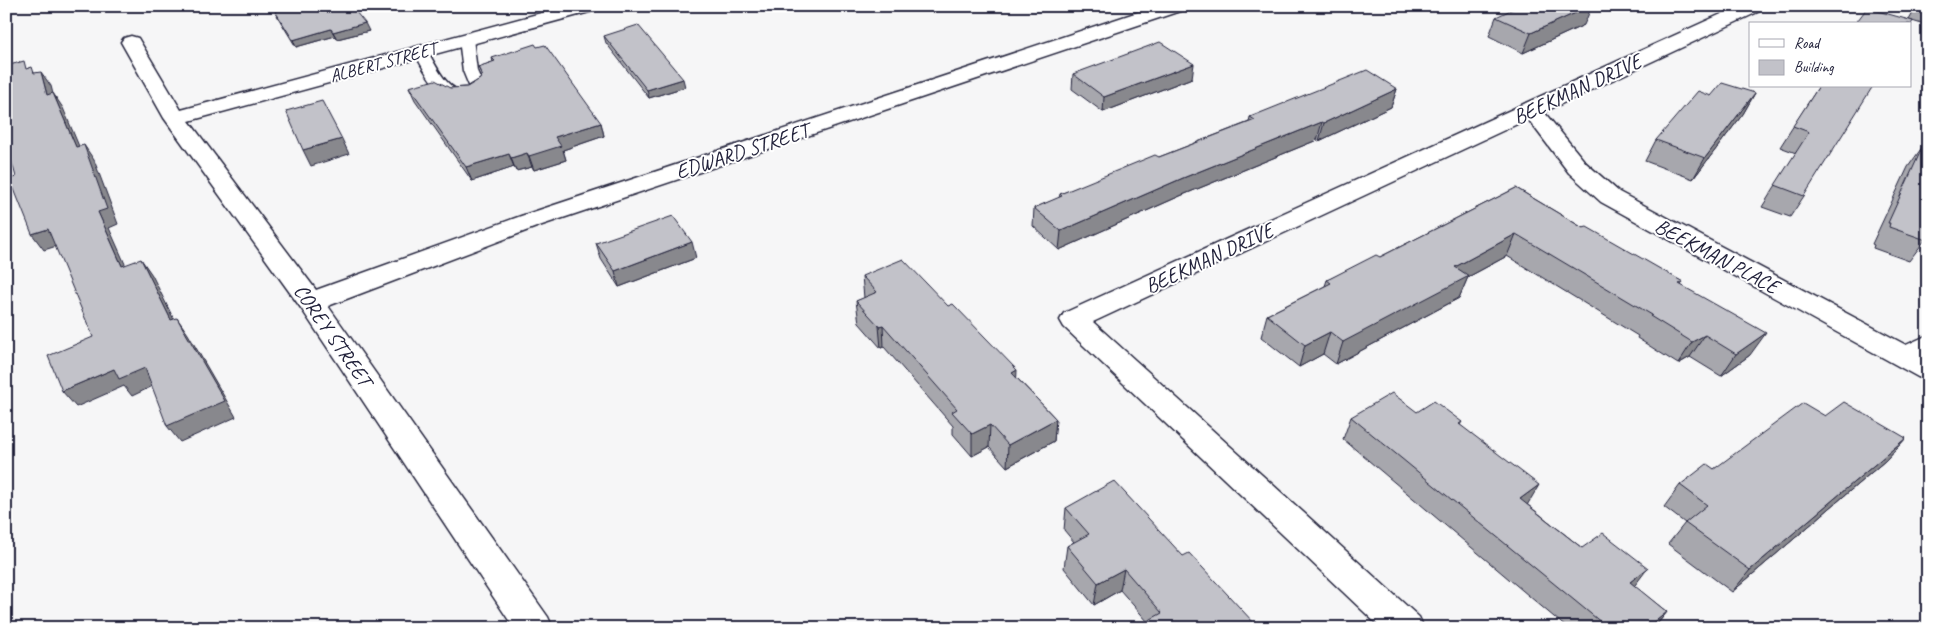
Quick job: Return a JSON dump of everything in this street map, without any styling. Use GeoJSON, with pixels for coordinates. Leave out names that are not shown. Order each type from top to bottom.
{"type":"FeatureCollection","features":[{"type":"Feature","properties":{"kind":"street","name":"ALBERT STREET"},"geometry":{"type":"LineString","coordinates":[[175,118],[590,6]]}},
{"type":"Feature","properties":{"kind":"street","name":"EDWARD STREET"},"geometry":{"type":"LineString","coordinates":[[311,302],[530,221],[1176,6]]}},
{"type":"Feature","properties":{"kind":"street","name":"BEEKMAN DRIVE"},"geometry":{"type":"LineString","coordinates":[[1406,628],[1074,320],[1755,6]]}},
{"type":"Feature","properties":{"kind":"street","name":"COREY STREET"},"geometry":{"type":"LineString","coordinates":[[131,42],[175,118],[311,302],[535,628]]}},
{"type":"Feature","properties":{"kind":"street","name":"BEEKMAN PLACE"},"geometry":{"type":"LineString","coordinates":[[1532,110],[1566,156],[1588,179],[1610,197],[1921,358]]}},
{"type":"Feature","properties":{"kind":"lane"},"geometry":{"type":"LineString","coordinates":[[421,52],[446,91],[454,95],[472,94],[478,88],[470,71],[466,39]]}},
{"type":"Feature","properties":{"kind":"building"},"geometry":{"type":"Polygon","coordinates":[[[294,6],[351,6],[365,23],[333,32],[331,29],[293,40],[275,11],[294,6]]]}},
{"type":"Feature","properties":{"kind":"building"},"geometry":{"type":"Polygon","coordinates":[[[1519,6],[1591,6],[1531,33],[1496,17],[1519,6]]]}},
{"type":"Feature","properties":{"kind":"building"},"geometry":{"type":"Polygon","coordinates":[[[1867,8],[1913,21],[1912,23],[1856,22],[1867,8]]]}},
{"type":"Feature","properties":{"kind":"building"},"geometry":{"type":"Polygon","coordinates":[[[638,25],[683,79],[647,90],[604,36],[638,25]]]}},
{"type":"Feature","properties":{"kind":"building"},"geometry":{"type":"Polygon","coordinates":[[[1160,42],[1194,64],[1104,97],[1073,74],[1160,42]]]}},
{"type":"Feature","properties":{"kind":"building"},"geometry":{"type":"Polygon","coordinates":[[[535,44],[537,47],[545,45],[601,123],[555,137],[561,146],[529,156],[527,153],[511,158],[509,154],[466,167],[409,87],[435,80],[450,88],[467,87],[480,79],[482,75],[478,67],[495,61],[492,58],[535,44]]]}},
{"type":"Feature","properties":{"kind":"building"},"geometry":{"type":"Polygon","coordinates":[[[24,61],[26,69],[32,67],[34,73],[41,72],[47,95],[53,93],[76,147],[84,145],[107,209],[98,212],[122,266],[141,259],[171,320],[177,318],[225,401],[167,426],[145,368],[119,379],[114,369],[62,391],[48,356],[93,337],[48,229],[32,234],[10,179],[16,177],[6,141],[6,66],[24,61]]]}},
{"type":"Feature","properties":{"kind":"building"},"geometry":{"type":"Polygon","coordinates":[[[1367,70],[1397,89],[1324,123],[1322,122],[1183,178],[1061,231],[1034,208],[1062,196],[1060,194],[1155,155],[1159,157],[1255,120],[1250,117],[1367,70]]]}},
{"type":"Feature","properties":{"kind":"building"},"geometry":{"type":"Polygon","coordinates":[[[1722,83],[1755,93],[1705,158],[1656,140],[1698,91],[1711,96],[1722,83]]]}},
{"type":"Feature","properties":{"kind":"building"},"geometry":{"type":"Polygon","coordinates":[[[1818,88],[1872,88],[1804,196],[1775,185],[1809,132],[1793,126],[1818,88]]]}},
{"type":"Feature","properties":{"kind":"building"},"geometry":{"type":"Polygon","coordinates":[[[322,101],[342,139],[303,150],[286,111],[322,101]]]}},
{"type":"Feature","properties":{"kind":"building"},"geometry":{"type":"Polygon","coordinates":[[[1923,146],[1928,147],[1928,234],[1926,240],[1889,227],[1890,223],[1888,223],[1923,146]]]}},
{"type":"Feature","properties":{"kind":"building"},"geometry":{"type":"Polygon","coordinates":[[[1516,188],[1583,228],[1587,227],[1683,282],[1679,284],[1766,333],[1736,354],[1705,335],[1692,342],[1650,316],[1652,315],[1516,234],[1455,267],[1469,276],[1343,342],[1330,332],[1305,345],[1267,315],[1331,283],[1327,280],[1376,255],[1380,257],[1516,188]]]}},
{"type":"Feature","properties":{"kind":"building"},"geometry":{"type":"Polygon","coordinates":[[[673,216],[692,242],[615,271],[596,243],[673,216]]]}},
{"type":"Feature","properties":{"kind":"building"},"geometry":{"type":"Polygon","coordinates":[[[903,259],[948,306],[953,304],[1017,370],[1012,373],[1056,419],[1008,445],[990,425],[972,434],[952,412],[957,409],[883,325],[879,326],[856,301],[877,292],[862,276],[903,259]]]}},
{"type":"Feature","properties":{"kind":"building"},"geometry":{"type":"Polygon","coordinates":[[[1392,393],[1417,412],[1434,401],[1462,422],[1459,424],[1539,485],[1520,499],[1582,548],[1603,533],[1648,568],[1630,582],[1667,612],[1647,628],[1608,628],[1351,417],[1392,393]]]}},
{"type":"Feature","properties":{"kind":"building"},"geometry":{"type":"Polygon","coordinates":[[[1844,402],[1906,438],[1750,570],[1685,523],[1707,505],[1680,485],[1707,464],[1714,469],[1803,403],[1825,416],[1844,402]]]}},
{"type":"Feature","properties":{"kind":"building"},"geometry":{"type":"Polygon","coordinates":[[[1114,481],[1183,556],[1189,553],[1254,623],[1249,626],[1250,628],[1146,628],[1142,624],[1162,613],[1124,569],[1098,583],[1067,546],[1089,534],[1066,508],[1114,481]]]}}]}
